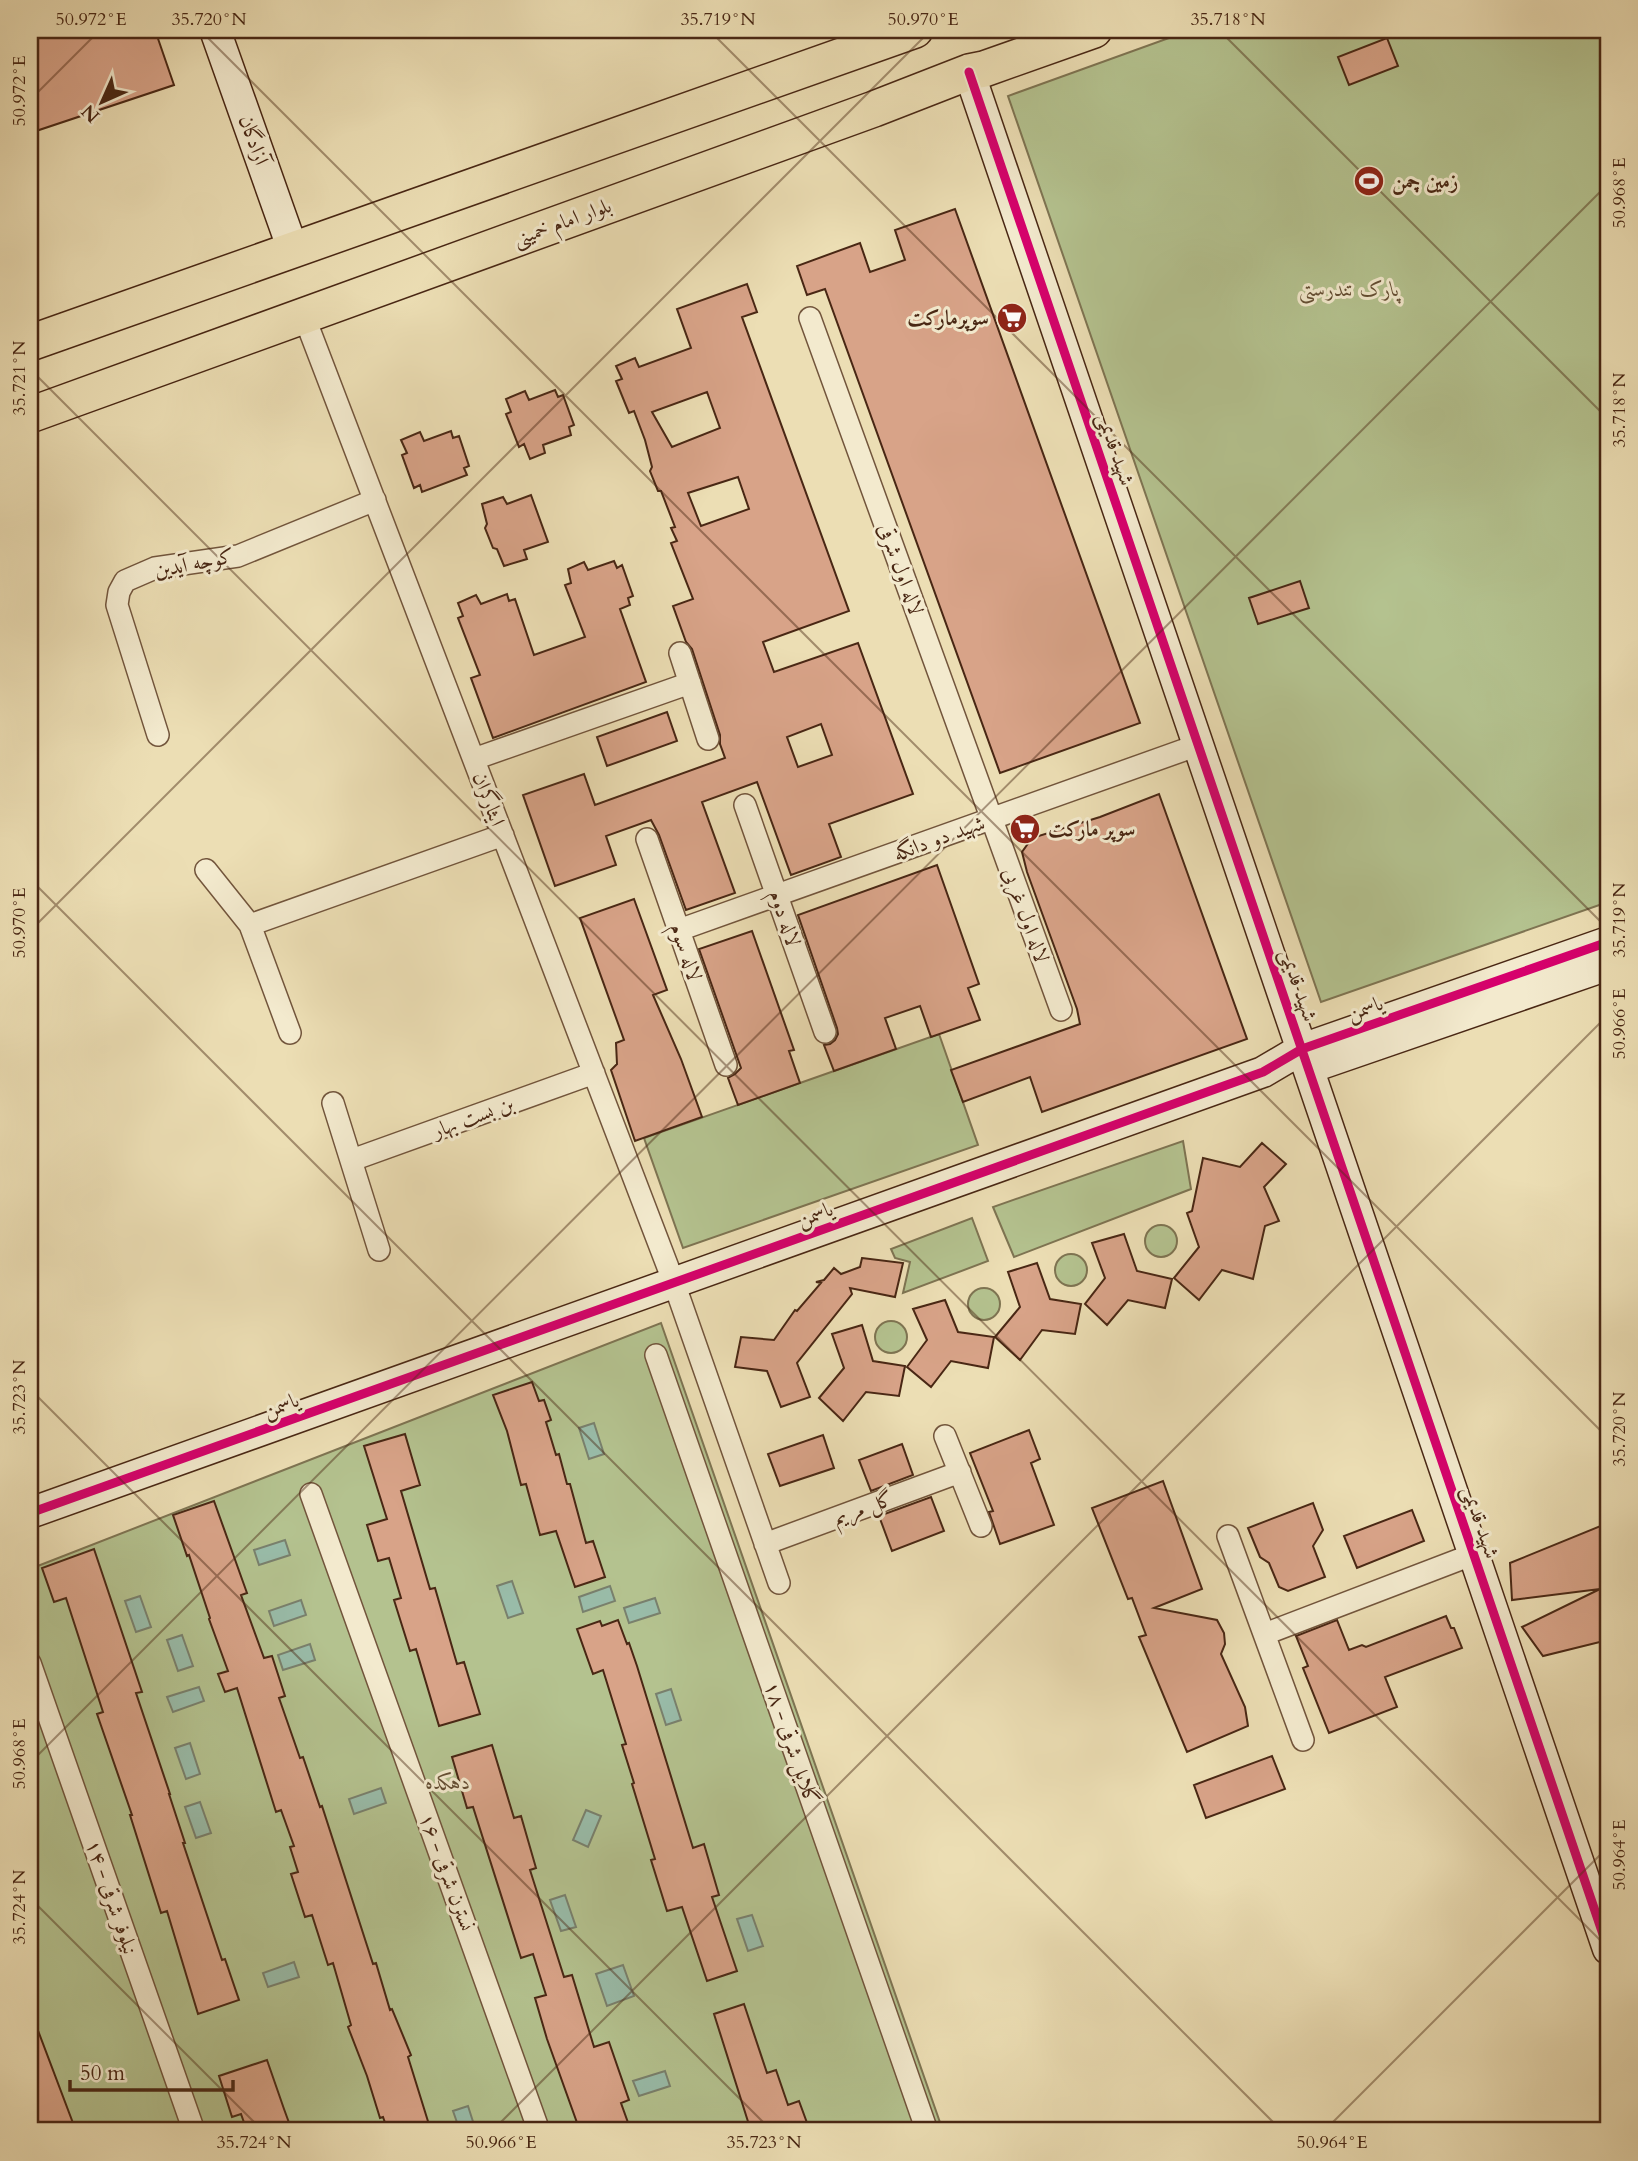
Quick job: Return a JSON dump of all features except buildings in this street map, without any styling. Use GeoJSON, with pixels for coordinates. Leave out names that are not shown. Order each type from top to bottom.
{"type":"FeatureCollection","features":[{"type":"Feature","properties":{"kind":"main road"},"geometry":{"type":"LineString","coordinates":[[30,343],[915,30]]}},
{"type":"Feature","properties":{"kind":"main road","name":"بلوار امام خمینی"},"geometry":{"type":"LineString","coordinates":[[30,415],[874,109],[969,72],[1094,30]]}},
{"type":"Feature","properties":{"kind":"street","name":"آزادگان"},"geometry":{"type":"LineString","coordinates":[[215,30],[293,250]]}},
{"type":"Feature","properties":{"kind":"street","name":"شهید قدیمی"},"geometry":{"type":"LineString","coordinates":[[969,72],[1608,1950]]}},
{"type":"Feature","properties":{"kind":"street","name":"ایثارگران"},"geometry":{"type":"LineString","coordinates":[[304,316],[674,1283],[779,1583]]}},
{"type":"Feature","properties":{"kind":"street","name":"لاله اول شرقی"},"geometry":{"type":"LineString","coordinates":[[810,318],[991,819]]}},
{"type":"Feature","properties":{"kind":"street","name":"کوچه آیدین"},"geometry":{"type":"LineString","coordinates":[[158,735],[117,606],[119,592],[125,581],[155,568],[238,556],[374,500]]}},
{"type":"Feature","properties":{"kind":"street"},"geometry":{"type":"LineString","coordinates":[[680,653],[708,739]]}},
{"type":"Feature","properties":{"kind":"street"},"geometry":{"type":"LineString","coordinates":[[474,759],[690,684]]}},
{"type":"Feature","properties":{"kind":"street","name":"شهید دو دانگه"},"geometry":{"type":"LineString","coordinates":[[679,930],[1198,745]]}},
{"type":"Feature","properties":{"kind":"street","name":"لاله دوم"},"geometry":{"type":"LineString","coordinates":[[745,805],[825,1032]]}},
{"type":"Feature","properties":{"kind":"street","name":"لاله اول غربی"},"geometry":{"type":"LineString","coordinates":[[991,819],[1061,1010]]}},
{"type":"Feature","properties":{"kind":"street"},"geometry":{"type":"LineString","coordinates":[[250,925],[503,835]]}},
{"type":"Feature","properties":{"kind":"street","name":"لاله سوم"},"geometry":{"type":"LineString","coordinates":[[647,839],[726,1065]]}},
{"type":"Feature","properties":{"kind":"street"},"geometry":{"type":"LineString","coordinates":[[206,870],[250,925],[290,1033]]}},
{"type":"Feature","properties":{"kind":"street","name":"یاسمن"},"geometry":{"type":"LineString","coordinates":[[1305,1059],[1608,942]]}},
{"type":"Feature","properties":{"kind":"street","name":"یاسمن"},"geometry":{"type":"LineString","coordinates":[[30,1513],[1263,1072],[1608,965]]}},
{"type":"Feature","properties":{"kind":"street","name":"بن بست بهار"},"geometry":{"type":"LineString","coordinates":[[352,1160],[594,1073]]}},
{"type":"Feature","properties":{"kind":"street"},"geometry":{"type":"LineString","coordinates":[[333,1103],[379,1250]]}},
{"type":"Feature","properties":{"kind":"street","name":"گلایل شرقی - ۱۸"},"geometry":{"type":"LineString","coordinates":[[656,1355],[927,2131]]}},
{"type":"Feature","properties":{"kind":"street"},"geometry":{"type":"LineString","coordinates":[[945,1436],[981,1526]]}},
{"type":"Feature","properties":{"kind":"street","name":"گل مریم"},"geometry":{"type":"LineString","coordinates":[[765,1544],[960,1472]]}},
{"type":"Feature","properties":{"kind":"street","name":"نسترن شرقی - ۱۶"},"geometry":{"type":"LineString","coordinates":[[311,1494],[539,2131]]}},
{"type":"Feature","properties":{"kind":"street"},"geometry":{"type":"LineString","coordinates":[[1228,1536],[1303,1740]]}},
{"type":"Feature","properties":{"kind":"street"},"geometry":{"type":"LineString","coordinates":[[1265,1634],[1474,1554]]}},
{"type":"Feature","properties":{"kind":"street","name":"نیلوفر شرقی - ۱۴"},"geometry":{"type":"LineString","coordinates":[[30,1663],[194,2131]]}},
{"type":"Feature","properties":{"kind":"green space","name":"پارک تندرستی"},"geometry":{"type":"Polygon","coordinates":[[[1191,30],[1608,30],[1608,902],[1321,1002],[1008,96],[1191,30]]]}},
{"type":"Feature","properties":{"kind":"green space"},"geometry":{"type":"Polygon","coordinates":[[[939,1034],[978,1145],[683,1248],[644,1138],[939,1034]]]}},
{"type":"Feature","properties":{"kind":"green space"},"geometry":{"type":"Polygon","coordinates":[[[1183,1141],[1191,1189],[1014,1257],[993,1207],[1183,1141]]]}},
{"type":"Feature","properties":{"kind":"green space"},"geometry":{"type":"Polygon","coordinates":[[[972,1218],[988,1261],[903,1293],[910,1262],[895,1258],[891,1249],[972,1218]]]}},
{"type":"Feature","properties":{"kind":"green space"},"geometry":{"type":"Polygon","coordinates":[[[1161,1225],[1173,1229],[1177,1241],[1173,1253],[1161,1257],[1149,1253],[1145,1241],[1149,1229],[1161,1225]]]}},
{"type":"Feature","properties":{"kind":"green space"},"geometry":{"type":"Polygon","coordinates":[[[1071,1254],[1083,1258],[1087,1270],[1083,1282],[1071,1286],[1059,1282],[1055,1270],[1059,1258],[1071,1254]]]}},
{"type":"Feature","properties":{"kind":"green space"},"geometry":{"type":"Polygon","coordinates":[[[984,1288],[996,1292],[1000,1304],[996,1316],[984,1320],[972,1316],[968,1304],[972,1292],[984,1288]]]}},
{"type":"Feature","properties":{"kind":"green space"},"geometry":{"type":"Polygon","coordinates":[[[891,1321],[903,1325],[907,1337],[903,1349],[891,1353],[879,1349],[875,1337],[879,1325],[891,1321]]]}},
{"type":"Feature","properties":{"kind":"green space","name":"دهکده"},"geometry":{"type":"Polygon","coordinates":[[[661,1323],[943,2131],[30,2131],[30,1569],[661,1323]]]}},
{"type":"Feature","properties":{"kind":"shaded area"},"geometry":{"type":"Polygon","coordinates":[[[594,1423],[604,1454],[589,1459],[579,1428],[594,1423]]]}},
{"type":"Feature","properties":{"kind":"shaded area"},"geometry":{"type":"Polygon","coordinates":[[[285,1540],[290,1555],[259,1565],[254,1550],[285,1540]]]}},
{"type":"Feature","properties":{"kind":"shaded area"},"geometry":{"type":"Polygon","coordinates":[[[512,1581],[523,1613],[508,1618],[497,1586],[512,1581]]]}},
{"type":"Feature","properties":{"kind":"shaded area"},"geometry":{"type":"Polygon","coordinates":[[[610,1586],[615,1601],[583,1612],[579,1597],[610,1586]]]}},
{"type":"Feature","properties":{"kind":"shaded area"},"geometry":{"type":"Polygon","coordinates":[[[140,1596],[151,1627],[136,1632],[125,1601],[140,1596]]]}},
{"type":"Feature","properties":{"kind":"shaded area"},"geometry":{"type":"Polygon","coordinates":[[[655,1598],[660,1613],[629,1623],[624,1608],[655,1598]]]}},
{"type":"Feature","properties":{"kind":"shaded area"},"geometry":{"type":"Polygon","coordinates":[[[301,1600],[306,1615],[274,1626],[269,1611],[301,1600]]]}},
{"type":"Feature","properties":{"kind":"shaded area"},"geometry":{"type":"Polygon","coordinates":[[[182,1635],[193,1666],[178,1671],[167,1640],[182,1635]]]}},
{"type":"Feature","properties":{"kind":"shaded area"},"geometry":{"type":"Polygon","coordinates":[[[310,1644],[315,1660],[283,1670],[278,1655],[310,1644]]]}},
{"type":"Feature","properties":{"kind":"shaded area"},"geometry":{"type":"Polygon","coordinates":[[[199,1687],[204,1701],[173,1712],[167,1697],[199,1687]]]}},
{"type":"Feature","properties":{"kind":"shaded area"},"geometry":{"type":"Polygon","coordinates":[[[671,1689],[681,1720],[666,1725],[656,1694],[671,1689]]]}},
{"type":"Feature","properties":{"kind":"shaded area"},"geometry":{"type":"Polygon","coordinates":[[[190,1743],[200,1774],[186,1779],[175,1748],[190,1743]]]}},
{"type":"Feature","properties":{"kind":"shaded area"},"geometry":{"type":"Polygon","coordinates":[[[381,1788],[386,1803],[354,1814],[349,1799],[381,1788]]]}},
{"type":"Feature","properties":{"kind":"shaded area"},"geometry":{"type":"Polygon","coordinates":[[[200,1802],[211,1833],[196,1838],[185,1807],[200,1802]]]}},
{"type":"Feature","properties":{"kind":"shaded area"},"geometry":{"type":"Polygon","coordinates":[[[586,1810],[601,1816],[588,1847],[573,1840],[586,1810]]]}},
{"type":"Feature","properties":{"kind":"shaded area"},"geometry":{"type":"Polygon","coordinates":[[[565,1895],[576,1927],[561,1931],[550,1900],[565,1895]]]}},
{"type":"Feature","properties":{"kind":"shaded area"},"geometry":{"type":"Polygon","coordinates":[[[752,1915],[763,1946],[748,1951],[737,1919],[752,1915]]]}},
{"type":"Feature","properties":{"kind":"shaded area"},"geometry":{"type":"Polygon","coordinates":[[[294,1962],[299,1977],[268,1987],[263,1973],[294,1962]]]}},
{"type":"Feature","properties":{"kind":"shaded area"},"geometry":{"type":"Polygon","coordinates":[[[623,1965],[634,1996],[607,2006],[596,1974],[623,1965]]]}},
{"type":"Feature","properties":{"kind":"shaded area"},"geometry":{"type":"Polygon","coordinates":[[[665,2071],[670,2086],[639,2096],[633,2081],[665,2071]]]}},
{"type":"Feature","properties":{"kind":"shaded area"},"geometry":{"type":"Polygon","coordinates":[[[468,2106],[476,2131],[460,2131],[453,2111],[468,2106]]]}},
{"type":"Feature","properties":{"kind":"cycle path"},"geometry":{"type":"LineString","coordinates":[[969,72],[1608,1949]]}},
{"type":"Feature","properties":{"kind":"cycle path"},"geometry":{"type":"LineString","coordinates":[[30,1513],[1263,1072],[1302,1049],[1608,942]]}},
{"type":"Feature","properties":{"kind":"place","name":"زمین چمن"},"geometry":{"type":"Point","coordinates":[1369,181]}},
{"type":"Feature","properties":{"kind":"place","name":"سوپرمارکت"},"geometry":{"type":"Point","coordinates":[1012,318]}},
{"type":"Feature","properties":{"kind":"place","name":"سوپر مارکت"},"geometry":{"type":"Point","coordinates":[1025,829]}}]}
